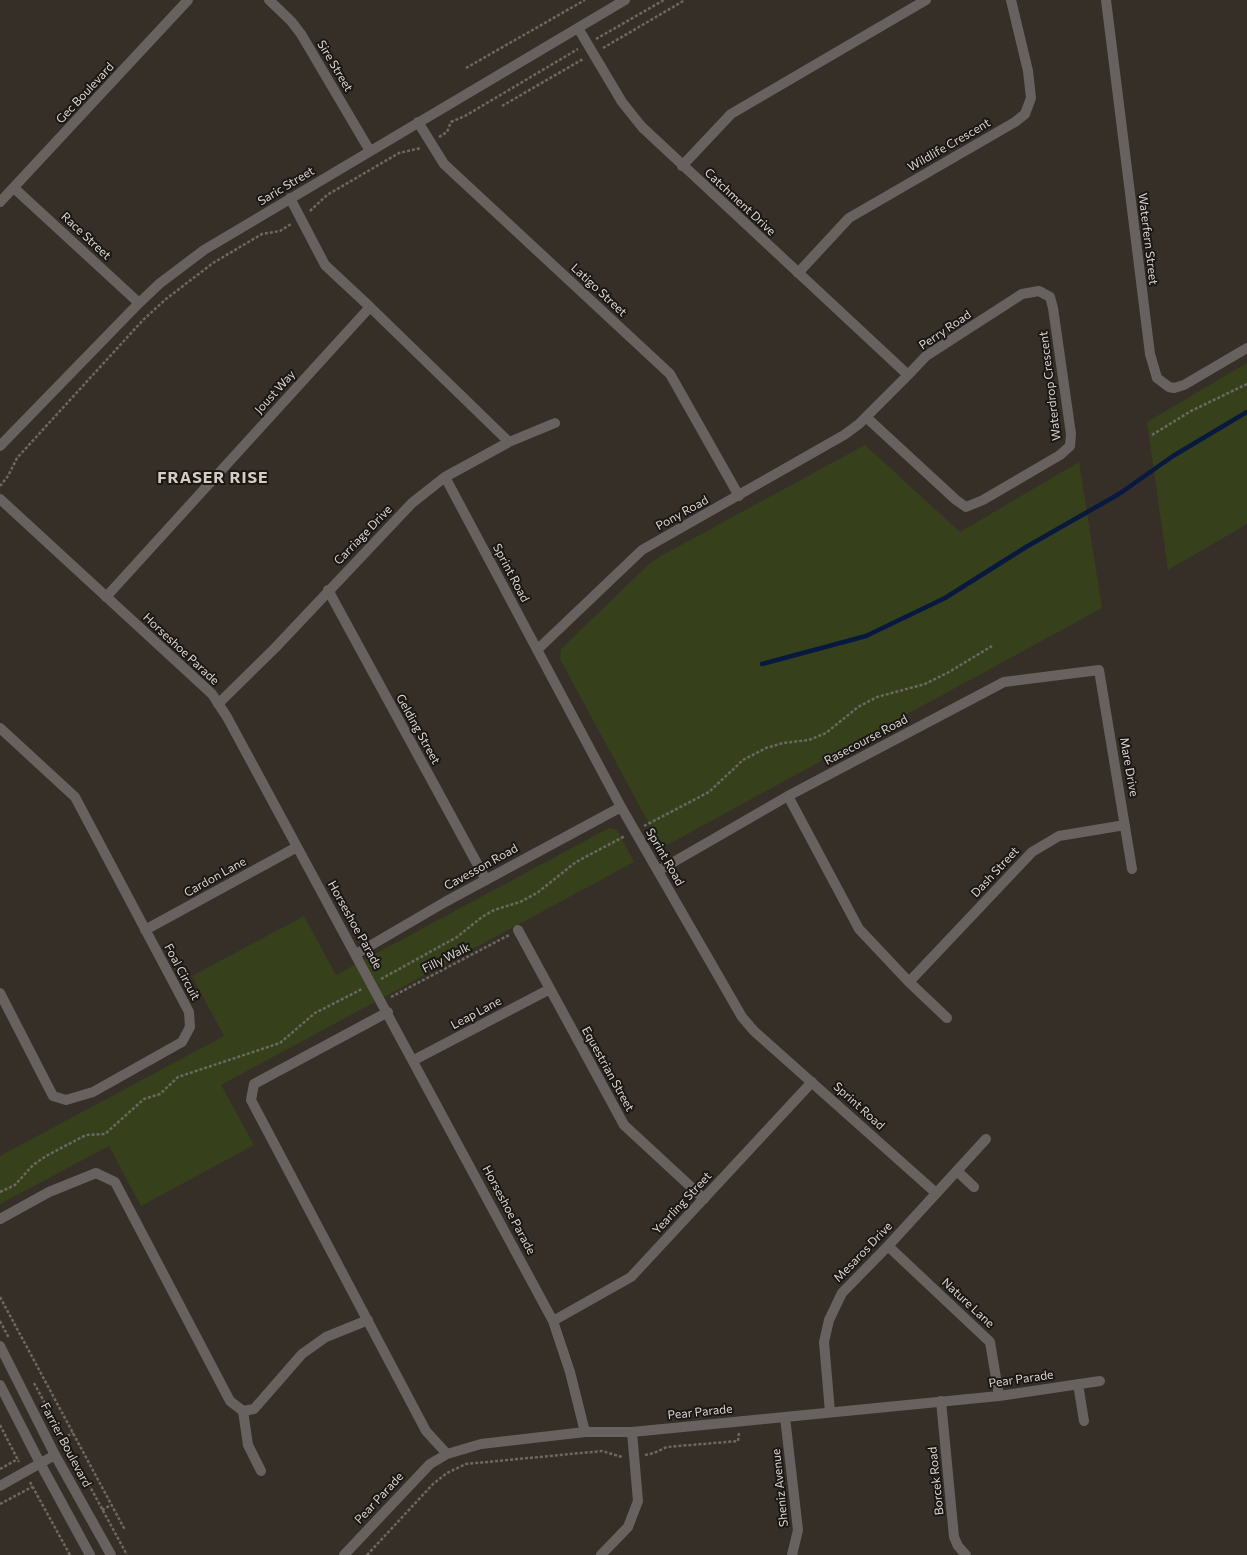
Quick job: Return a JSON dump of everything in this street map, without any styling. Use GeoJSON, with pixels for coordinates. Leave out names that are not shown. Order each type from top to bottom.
{"type":"FeatureCollection","features":[{"type":"Feature","properties":{"kind":"street","name":"Gec Boulevard"},"geometry":{"type":"LineString","coordinates":[[0,202],[188,0]]}},
{"type":"Feature","properties":{"kind":"street","name":"Sire Street"},"geometry":{"type":"LineString","coordinates":[[269,0],[291,21],[301,34],[370,150]]}},
{"type":"Feature","properties":{"kind":"street","name":"Saric Street"},"geometry":{"type":"LineString","coordinates":[[0,446],[139,303],[159,284],[204,250],[370,150],[625,0]]}},
{"type":"Feature","properties":{"kind":"street"},"geometry":{"type":"LineString","coordinates":[[682,166],[731,114],[926,0]]}},
{"type":"Feature","properties":{"kind":"street","name":"Wildlife Crescent"},"geometry":{"type":"LineString","coordinates":[[798,273],[849,218],[1015,122],[1025,114],[1030,98],[1028,71],[1011,0]]}},
{"type":"Feature","properties":{"kind":"street","name":"Waterfern Street"},"geometry":{"type":"LineString","coordinates":[[1106,0],[1150,354],[1157,378],[1169,387],[1174,388],[1184,385],[1247,348]]}},
{"type":"Feature","properties":{"kind":"street","name":"Catchment Drive"},"geometry":{"type":"LineString","coordinates":[[578,28],[622,102],[642,127],[682,166],[908,375]]}},
{"type":"Feature","properties":{"kind":"street","name":"Latigo Street"},"geometry":{"type":"LineString","coordinates":[[418,122],[444,164],[670,374],[739,496]]}},
{"type":"Feature","properties":{"kind":"street","name":"Race Street"},"geometry":{"type":"LineString","coordinates":[[14,188],[139,303]]}},
{"type":"Feature","properties":{"kind":"street"},"geometry":{"type":"LineString","coordinates":[[290,198],[325,265],[509,442]]}},
{"type":"Feature","properties":{"kind":"street","name":"Perry Road"},"geometry":{"type":"LineString","coordinates":[[862,420],[926,356],[1022,294],[1039,292]]}},
{"type":"Feature","properties":{"kind":"street","name":"Waterdrop Crescent"},"geometry":{"type":"LineString","coordinates":[[862,420],[956,500],[966,506],[983,500],[1060,455],[1070,446],[1071,434],[1053,308],[1050,297],[1039,292]]}},
{"type":"Feature","properties":{"kind":"street","name":"Joust Way"},"geometry":{"type":"LineString","coordinates":[[106,597],[370,307]]}},
{"type":"Feature","properties":{"kind":"street","name":"Pony Road"},"geometry":{"type":"LineString","coordinates":[[537,650],[642,550],[844,436],[862,420]]}},
{"type":"Feature","properties":{"kind":"street","name":"Carriage Drive"},"geometry":{"type":"LineString","coordinates":[[218,704],[275,648],[328,590],[412,503],[445,477],[509,442],[555,423]]}},
{"type":"Feature","properties":{"kind":"street","name":"Sprint Road"},"geometry":{"type":"LineString","coordinates":[[445,477],[621,807],[742,1017],[754,1031],[936,1193]]}},
{"type":"Feature","properties":{"kind":"street","name":"Horseshoe Parade"},"geometry":{"type":"LineString","coordinates":[[0,499],[212,694],[388,1012],[553,1321],[570,1372],[585,1432]]}},
{"type":"Feature","properties":{"kind":"street","name":"Gelding Street"},"geometry":{"type":"LineString","coordinates":[[328,590],[486,880]]}},
{"type":"Feature","properties":{"kind":"street","name":"Rasecourse Road"},"geometry":{"type":"LineString","coordinates":[[658,871],[788,796],[1004,682],[1099,670]]}},
{"type":"Feature","properties":{"kind":"street","name":"Mare Drive"},"geometry":{"type":"LineString","coordinates":[[1099,670],[1126,824],[1132,869]]}},
{"type":"Feature","properties":{"kind":"street","name":"Foal Circuit"},"geometry":{"type":"LineString","coordinates":[[0,728],[75,797],[189,1012],[190,1027],[182,1042],[93,1092],[66,1100],[53,1096],[0,993]]}},
{"type":"Feature","properties":{"kind":"street"},"geometry":{"type":"LineString","coordinates":[[788,796],[859,929],[909,982],[948,1018]]}},
{"type":"Feature","properties":{"kind":"street","name":"Cavesson Road"},"geometry":{"type":"LineString","coordinates":[[356,954],[486,880],[621,807]]}},
{"type":"Feature","properties":{"kind":"street","name":"Dash Street"},"geometry":{"type":"LineString","coordinates":[[909,982],[1032,852],[1059,836],[1126,824]]}},
{"type":"Feature","properties":{"kind":"street","name":"Cardon Lane"},"geometry":{"type":"LineString","coordinates":[[145,930],[297,847]]}},
{"type":"Feature","properties":{"kind":"street","name":"Equestrian Street"},"geometry":{"type":"LineString","coordinates":[[518,930],[624,1125],[704,1199]]}},
{"type":"Feature","properties":{"kind":"street","name":"Leap Lane"},"geometry":{"type":"LineString","coordinates":[[414,1060],[550,989]]}},
{"type":"Feature","properties":{"kind":"street"},"geometry":{"type":"LineString","coordinates":[[388,1012],[254,1084],[251,1100],[426,1431],[447,1454]]}},
{"type":"Feature","properties":{"kind":"street","name":"Yearling Street"},"geometry":{"type":"LineString","coordinates":[[553,1321],[631,1277],[812,1082]]}},
{"type":"Feature","properties":{"kind":"street","name":"Mesaros Drive"},"geometry":{"type":"LineString","coordinates":[[830,1412],[824,1342],[829,1320],[842,1293],[888,1246],[986,1139]]}},
{"type":"Feature","properties":{"kind":"street"},"geometry":{"type":"LineString","coordinates":[[957,1171],[974,1187]]}},
{"type":"Feature","properties":{"kind":"street"},"geometry":{"type":"LineString","coordinates":[[0,1219],[49,1192],[96,1173],[115,1182],[230,1401],[243,1411],[248,1445],[261,1471]]}},
{"type":"Feature","properties":{"kind":"street","name":"Nature Lane"},"geometry":{"type":"LineString","coordinates":[[888,1246],[990,1342],[999,1396]]}},
{"type":"Feature","properties":{"kind":"street"},"geometry":{"type":"LineString","coordinates":[[243,1411],[254,1409],[302,1354],[326,1337],[368,1320]]}},
{"type":"Feature","properties":{"kind":"street","name":"Farrier Boulevard"},"geometry":{"type":"LineString","coordinates":[[0,1346],[55,1455],[111,1555]]}},
{"type":"Feature","properties":{"kind":"street","name":"Pear Parade"},"geometry":{"type":"LineString","coordinates":[[344,1555],[430,1464],[447,1454],[481,1444],[585,1432],[632,1432],[999,1396],[1100,1381]]}},
{"type":"Feature","properties":{"kind":"street"},"geometry":{"type":"LineString","coordinates":[[1078,1384],[1084,1421]]}},
{"type":"Feature","properties":{"kind":"street"},"geometry":{"type":"LineString","coordinates":[[0,1385],[90,1555]]}},
{"type":"Feature","properties":{"kind":"street","name":"Borcek Road"},"geometry":{"type":"LineString","coordinates":[[941,1401],[954,1537],[958,1546],[966,1555]]}},
{"type":"Feature","properties":{"kind":"street","name":"Sheniz Avenue"},"geometry":{"type":"LineString","coordinates":[[785,1417],[798,1530],[792,1555]]}},
{"type":"Feature","properties":{"kind":"street"},"geometry":{"type":"LineString","coordinates":[[602,1555],[628,1527],[638,1501],[632,1432]]}},
{"type":"Feature","properties":{"kind":"street"},"geometry":{"type":"LineString","coordinates":[[0,1486],[55,1455]]}},
{"type":"Feature","properties":{"kind":"path"},"geometry":{"type":"LineString","coordinates":[[466,68],[585,0]]}},
{"type":"Feature","properties":{"kind":"path"},"geometry":{"type":"LineString","coordinates":[[1152,435],[1191,411],[1247,384]]}},
{"type":"Feature","properties":{"kind":"path"},"geometry":{"type":"LineString","coordinates":[[0,1192],[15,1185],[33,1165],[46,1156],[86,1135],[105,1134],[144,1099],[160,1094],[178,1077],[280,1042],[315,1013],[457,937],[482,917],[494,910],[520,902],[537,893],[576,862],[709,792],[743,760],[766,748],[783,743],[809,740],[826,733],[858,707],[876,697],[926,684],[992,646]]}},
{"type":"Feature","properties":{"kind":"path","name":"Filly Walk"},"geometry":{"type":"LineString","coordinates":[[382,1001],[518,930]]}},
{"type":"Feature","properties":{"kind":"path"},"geometry":{"type":"LineString","coordinates":[[0,1297],[125,1530]]}},
{"type":"Feature","properties":{"kind":"path"},"geometry":{"type":"LineString","coordinates":[[0,1321],[11,1341]]}},
{"type":"Feature","properties":{"kind":"path"},"geometry":{"type":"LineString","coordinates":[[34,1383],[127,1555]]}},
{"type":"Feature","properties":{"kind":"path"},"geometry":{"type":"LineString","coordinates":[[367,1555],[433,1484],[447,1473],[466,1464],[602,1451],[621,1457],[634,1456],[654,1453],[667,1447],[738,1441],[739,1421]]}},
{"type":"Feature","properties":{"kind":"path"},"geometry":{"type":"LineString","coordinates":[[0,1425],[32,1487],[70,1555]]}},
{"type":"Feature","properties":{"kind":"path"},"geometry":{"type":"LineString","coordinates":[[0,1469],[18,1459]]}},
{"type":"Feature","properties":{"kind":"path"},"geometry":{"type":"LineString","coordinates":[[0,1504],[32,1487]]}},
{"type":"Feature","properties":{"kind":"green space"},"geometry":{"type":"Polygon","coordinates":[[[1247,363],[1247,524],[1168,570],[1147,422],[1247,363]]]}},
{"type":"Feature","properties":{"kind":"green space"},"geometry":{"type":"Polygon","coordinates":[[[865,445],[960,532],[1079,462],[1102,608],[667,845],[659,842],[560,659],[561,649],[648,565],[659,557],[865,445]]]}},
{"type":"Feature","properties":{"kind":"green space"},"geometry":{"type":"Polygon","coordinates":[[[609,828],[617,830],[634,862],[221,1085],[254,1145],[141,1206],[109,1146],[0,1204],[0,1156],[224,1036],[192,976],[304,916],[336,975],[609,828]]]}},
{"type":"Feature","properties":{"kind":"waterway"},"geometry":{"type":"LineString","coordinates":[[762,664],[866,636],[945,598],[1026,547],[1119,494],[1173,456],[1247,412]]}},
{"type":"Feature","properties":{"kind":"district","name":"FRASER RISE"},"geometry":{"type":"Point","coordinates":[213,478]}}]}
